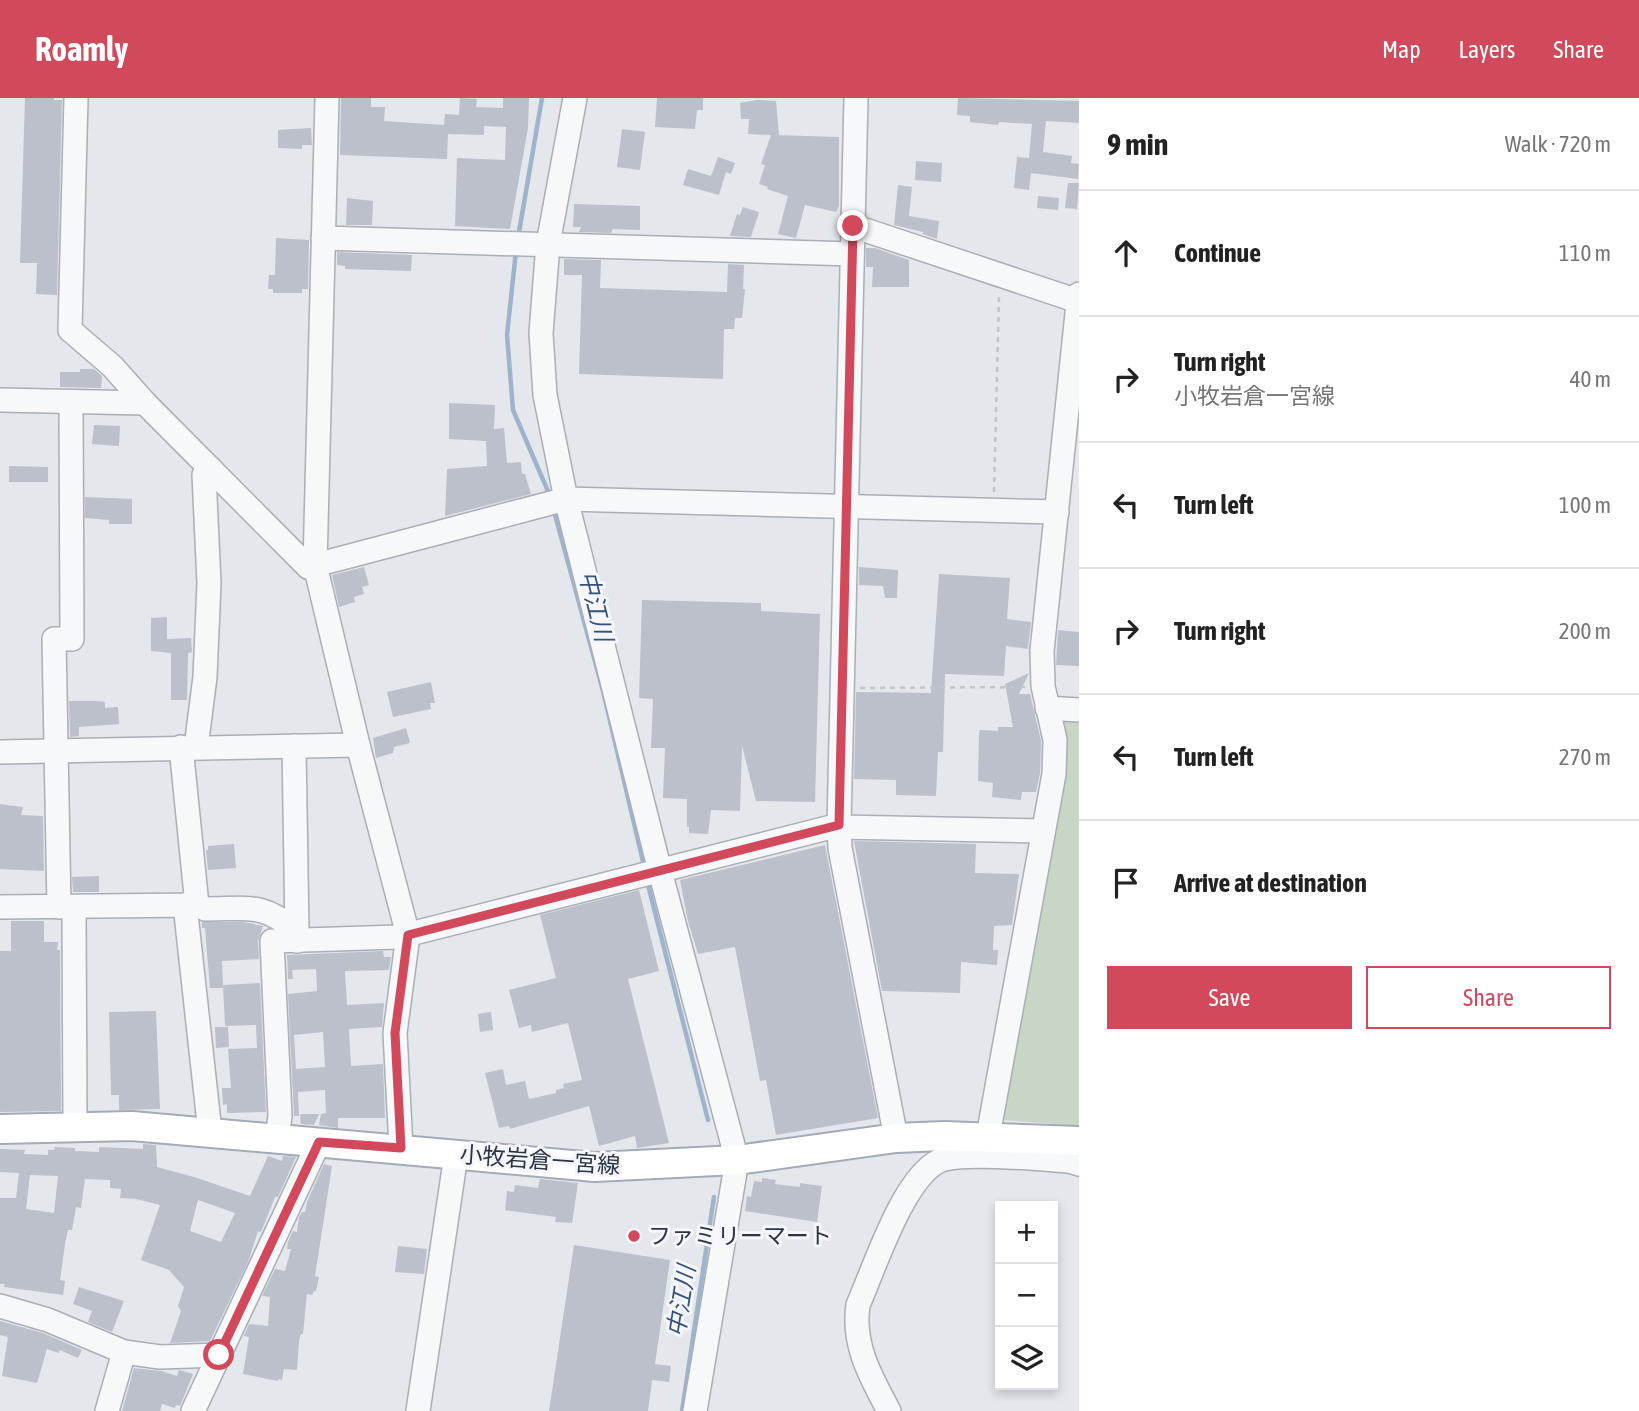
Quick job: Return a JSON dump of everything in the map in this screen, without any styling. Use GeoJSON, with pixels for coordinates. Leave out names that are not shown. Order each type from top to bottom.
{"type":"FeatureCollection","features":[{"type":"Feature","properties":{"kind":"main road","name":"小牧岩倉一宮線"},"geometry":{"type":"LineString","coordinates":[[0,1129],[132,1126],[595,1167],[737,1160],[896,1138],[988,1136],[1079,1141]]}},
{"type":"Feature","properties":{"kind":"street"},"geometry":{"type":"LineString","coordinates":[[76,98],[70,330],[112,366],[145,404],[308,567],[556,502],[846,505],[1057,512]]}},
{"type":"Feature","properties":{"kind":"street"},"geometry":{"type":"LineString","coordinates":[[327,98],[315,565],[358,745],[408,935],[395,1033],[401,1148]]}},
{"type":"Feature","properties":{"kind":"street"},"geometry":{"type":"LineString","coordinates":[[575,98],[542,244],[542,366],[551,431],[556,502],[650,873],[737,1160],[695,1411]]}},
{"type":"Feature","properties":{"kind":"street"},"geometry":{"type":"LineString","coordinates":[[856,98],[839,826],[840,848],[896,1138]]}},
{"type":"Feature","properties":{"kind":"street"},"geometry":{"type":"LineString","coordinates":[[853,226],[1078,301]]}},
{"type":"Feature","properties":{"kind":"street"},"geometry":{"type":"LineString","coordinates":[[323,238],[852,254]]}},
{"type":"Feature","properties":{"kind":"street"},"geometry":{"type":"LineString","coordinates":[[988,1136],[1054,774],[1055,740],[1045,697],[1042,651],[1057,512],[1073,425],[1079,294]]}},
{"type":"Feature","properties":{"kind":"street"},"geometry":{"type":"LineString","coordinates":[[0,400],[145,404]]}},
{"type":"Feature","properties":{"kind":"street"},"geometry":{"type":"LineString","coordinates":[[71,402],[72,639],[54,639],[56,750],[67,907],[75,1126]]}},
{"type":"Feature","properties":{"kind":"street"},"geometry":{"type":"LineString","coordinates":[[210,1132],[191,905],[189,747],[205,677],[209,583],[204,475],[211,469]]}},
{"type":"Feature","properties":{"kind":"street"},"geometry":{"type":"LineString","coordinates":[[1045,697],[1079,710]]}},
{"type":"Feature","properties":{"kind":"street"},"geometry":{"type":"LineString","coordinates":[[0,752],[358,745]]}},
{"type":"Feature","properties":{"kind":"street"},"geometry":{"type":"LineString","coordinates":[[294,746],[297,937]]}},
{"type":"Feature","properties":{"kind":"street"},"geometry":{"type":"LineString","coordinates":[[277,1138],[280,1116],[272,941],[297,937],[408,935],[839,826],[1043,831]]}},
{"type":"Feature","properties":{"kind":"street"},"geometry":{"type":"LineString","coordinates":[[0,907],[191,905],[205,909],[262,909],[279,917],[297,937]]}},
{"type":"Feature","properties":{"kind":"street"},"geometry":{"type":"LineString","coordinates":[[193,1411],[319,1142]]}},
{"type":"Feature","properties":{"kind":"street"},"geometry":{"type":"LineString","coordinates":[[418,1411],[456,1155]]}},
{"type":"Feature","properties":{"kind":"street"},"geometry":{"type":"LineString","coordinates":[[889,1411],[865,1364],[856,1319],[858,1306],[898,1210],[914,1185],[924,1172],[939,1161],[958,1156],[1069,1160],[1079,1164]]}},
{"type":"Feature","properties":{"kind":"street"},"geometry":{"type":"LineString","coordinates":[[0,1306],[48,1320],[124,1352],[160,1357],[219,1355]]}},
{"type":"Feature","properties":{"kind":"street"},"geometry":{"type":"LineString","coordinates":[[107,1411],[124,1352]]}},
{"type":"Feature","properties":{"kind":"path"},"geometry":{"type":"LineString","coordinates":[[994,510],[1000,275]]}},
{"type":"Feature","properties":{"kind":"path"},"geometry":{"type":"LineString","coordinates":[[842,688],[1045,697]]}},
{"type":"Feature","properties":{"kind":"green space"},"geometry":{"type":"Polygon","coordinates":[[[1079,714],[1079,1126],[1002,1120],[1066,774],[1060,720],[1079,714]]]}},
{"type":"Feature","properties":{"kind":"building"},"geometry":{"type":"Polygon","coordinates":[[[25,98],[62,100],[57,295],[36,294],[37,263],[20,263],[25,98]]]}},
{"type":"Feature","properties":{"kind":"building"},"geometry":{"type":"Polygon","coordinates":[[[341,98],[371,98],[371,107],[385,107],[384,121],[444,125],[445,114],[459,115],[460,98],[477,99],[476,107],[503,108],[503,98],[529,98],[528,128],[510,229],[455,226],[457,158],[505,160],[506,127],[484,126],[484,135],[448,134],[447,159],[340,155],[341,98]]]}},
{"type":"Feature","properties":{"kind":"building"},"geometry":{"type":"Polygon","coordinates":[[[657,98],[703,98],[703,110],[697,110],[695,129],[655,127],[657,98]]]}},
{"type":"Feature","properties":{"kind":"building"},"geometry":{"type":"Polygon","coordinates":[[[958,98],[1079,101],[1079,123],[1046,121],[1043,152],[1072,156],[1071,163],[1079,164],[1078,179],[1031,173],[1029,190],[1014,188],[1017,157],[1029,158],[1032,124],[970,122],[970,116],[957,115],[958,98]]]}},
{"type":"Feature","properties":{"kind":"building"},"geometry":{"type":"Polygon","coordinates":[[[776,101],[779,135],[773,135],[839,137],[839,206],[836,212],[805,205],[796,238],[778,234],[788,196],[759,184],[765,165],[761,164],[771,135],[748,134],[749,119],[741,119],[740,103],[776,101]]]}},
{"type":"Feature","properties":{"kind":"building"},"geometry":{"type":"Polygon","coordinates":[[[311,128],[312,145],[302,145],[302,149],[278,148],[278,130],[311,128]]]}},
{"type":"Feature","properties":{"kind":"building"},"geometry":{"type":"Polygon","coordinates":[[[622,129],[645,132],[640,170],[617,167],[622,129]]]}},
{"type":"Feature","properties":{"kind":"building"},"geometry":{"type":"Polygon","coordinates":[[[718,157],[735,163],[731,174],[726,172],[719,195],[683,185],[688,169],[711,176],[718,157]]]}},
{"type":"Feature","properties":{"kind":"building"},"geometry":{"type":"Polygon","coordinates":[[[916,161],[942,163],[941,182],[915,180],[916,161]]]}},
{"type":"Feature","properties":{"kind":"building"},"geometry":{"type":"Polygon","coordinates":[[[1068,183],[1079,183],[1077,209],[1065,208],[1068,183]]]}},
{"type":"Feature","properties":{"kind":"building"},"geometry":{"type":"Polygon","coordinates":[[[898,185],[912,187],[909,216],[939,221],[937,239],[923,232],[894,225],[898,185]]]}},
{"type":"Feature","properties":{"kind":"building"},"geometry":{"type":"Polygon","coordinates":[[[1038,196],[1059,198],[1058,210],[1037,208],[1038,196]]]}},
{"type":"Feature","properties":{"kind":"building"},"geometry":{"type":"Polygon","coordinates":[[[347,198],[373,201],[372,225],[346,225],[347,198]]]}},
{"type":"Feature","properties":{"kind":"building"},"geometry":{"type":"Polygon","coordinates":[[[574,204],[640,206],[640,230],[579,232],[581,227],[573,227],[574,204]]]}},
{"type":"Feature","properties":{"kind":"building"},"geometry":{"type":"Polygon","coordinates":[[[743,207],[759,212],[751,237],[730,236],[737,214],[740,215],[743,207]]]}},
{"type":"Feature","properties":{"kind":"building"},"geometry":{"type":"Polygon","coordinates":[[[276,238],[309,240],[308,289],[302,289],[302,293],[273,293],[273,289],[268,289],[269,275],[275,275],[276,238]]]}},
{"type":"Feature","properties":{"kind":"building"},"geometry":{"type":"Polygon","coordinates":[[[866,248],[875,248],[909,260],[909,287],[872,287],[873,267],[866,267],[866,248]]]}},
{"type":"Feature","properties":{"kind":"building"},"geometry":{"type":"Polygon","coordinates":[[[337,252],[412,255],[411,271],[345,269],[345,266],[337,265],[337,252]]]}},
{"type":"Feature","properties":{"kind":"building"},"geometry":{"type":"Polygon","coordinates":[[[564,259],[601,260],[600,288],[727,292],[728,264],[744,265],[742,318],[735,318],[734,329],[724,329],[723,379],[579,374],[582,275],[564,275],[564,259]]]}},
{"type":"Feature","properties":{"kind":"building"},"geometry":{"type":"Polygon","coordinates":[[[80,369],[94,369],[102,376],[101,388],[60,387],[60,372],[80,372],[80,369]]]}},
{"type":"Feature","properties":{"kind":"building"},"geometry":{"type":"Polygon","coordinates":[[[449,403],[495,405],[494,429],[504,428],[507,463],[521,462],[522,474],[525,474],[531,494],[445,516],[447,469],[487,466],[486,441],[449,439],[449,403]]]}},
{"type":"Feature","properties":{"kind":"building"},"geometry":{"type":"Polygon","coordinates":[[[94,425],[120,426],[119,446],[92,444],[94,425]]]}},
{"type":"Feature","properties":{"kind":"building"},"geometry":{"type":"Polygon","coordinates":[[[9,466],[48,467],[48,482],[9,482],[9,466]]]}},
{"type":"Feature","properties":{"kind":"building"},"geometry":{"type":"Polygon","coordinates":[[[85,497],[132,499],[132,524],[109,524],[109,520],[85,518],[85,497]]]}},
{"type":"Feature","properties":{"kind":"building"},"geometry":{"type":"Polygon","coordinates":[[[364,567],[369,585],[362,587],[364,594],[354,597],[355,602],[339,607],[332,575],[364,567]]]}},
{"type":"Feature","properties":{"kind":"building"},"geometry":{"type":"Polygon","coordinates":[[[859,567],[898,570],[897,598],[885,598],[883,586],[859,585],[859,567]]]}},
{"type":"Feature","properties":{"kind":"building"},"geometry":{"type":"Polygon","coordinates":[[[939,574],[1010,578],[1007,619],[1031,622],[1028,649],[1006,646],[1004,676],[945,674],[943,752],[938,752],[936,796],[896,795],[896,780],[854,779],[856,692],[931,693],[939,574]]]}},
{"type":"Feature","properties":{"kind":"building"},"geometry":{"type":"Polygon","coordinates":[[[642,600],[761,603],[761,611],[820,614],[815,802],[756,801],[742,746],[740,811],[711,810],[708,834],[689,833],[687,799],[663,798],[665,748],[651,748],[653,699],[639,698],[642,600]]]}},
{"type":"Feature","properties":{"kind":"building"},"geometry":{"type":"Polygon","coordinates":[[[167,617],[167,639],[191,638],[187,700],[171,700],[171,653],[151,651],[151,618],[167,617]]]}},
{"type":"Feature","properties":{"kind":"building"},"geometry":{"type":"Polygon","coordinates":[[[1058,630],[1079,632],[1079,666],[1056,665],[1058,630]]]}},
{"type":"Feature","properties":{"kind":"building"},"geometry":{"type":"Polygon","coordinates":[[[1029,673],[1019,694],[1030,694],[1041,741],[1040,773],[1036,792],[1022,792],[1021,800],[992,797],[993,783],[978,781],[979,733],[980,730],[998,731],[998,727],[1013,727],[1005,684],[1029,673]]]}},
{"type":"Feature","properties":{"kind":"building"},"geometry":{"type":"Polygon","coordinates":[[[431,682],[435,703],[430,703],[431,709],[393,717],[387,692],[431,682]]]}},
{"type":"Feature","properties":{"kind":"building"},"geometry":{"type":"Polygon","coordinates":[[[69,701],[98,701],[105,702],[105,708],[118,707],[119,724],[79,727],[79,736],[70,737],[69,701]]]}},
{"type":"Feature","properties":{"kind":"building"},"geometry":{"type":"Polygon","coordinates":[[[406,728],[410,743],[394,747],[393,753],[376,758],[373,738],[406,728]]]}},
{"type":"Feature","properties":{"kind":"building"},"geometry":{"type":"Polygon","coordinates":[[[0,804],[23,807],[21,815],[43,816],[44,871],[0,869],[0,804]]]}},
{"type":"Feature","properties":{"kind":"building"},"geometry":{"type":"Polygon","coordinates":[[[854,841],[976,844],[975,873],[1019,874],[1012,925],[994,926],[993,950],[998,950],[997,965],[961,962],[960,993],[882,991],[854,841]]]}},
{"type":"Feature","properties":{"kind":"building"},"geometry":{"type":"Polygon","coordinates":[[[234,844],[236,868],[208,870],[208,846],[234,844]]]}},
{"type":"Feature","properties":{"kind":"building"},"geometry":{"type":"Polygon","coordinates":[[[825,845],[878,1118],[776,1135],[766,1080],[760,1081],[735,947],[698,954],[680,880],[825,845]]]}},
{"type":"Feature","properties":{"kind":"building"},"geometry":{"type":"Polygon","coordinates":[[[99,876],[99,892],[73,892],[72,877],[99,876]]]}},
{"type":"Feature","properties":{"kind":"building"},"geometry":{"type":"Polygon","coordinates":[[[639,890],[659,971],[628,979],[669,1143],[637,1148],[635,1136],[599,1146],[589,1106],[510,1129],[509,1126],[499,1128],[485,1073],[503,1069],[506,1085],[525,1081],[529,1099],[556,1093],[556,1090],[564,1088],[563,1084],[582,1080],[568,1023],[532,1032],[531,1025],[519,1028],[509,990],[556,978],[540,915],[639,890]]]}},
{"type":"Feature","properties":{"kind":"building"},"geometry":{"type":"Polygon","coordinates":[[[11,921],[44,921],[44,942],[58,942],[61,1111],[0,1112],[0,951],[11,951],[11,921]]]}},
{"type":"Feature","properties":{"kind":"building"},"geometry":{"type":"Polygon","coordinates":[[[202,922],[243,922],[263,926],[258,941],[259,959],[222,961],[223,988],[210,988],[205,928],[202,928],[202,922]]]}},
{"type":"Feature","properties":{"kind":"building"},"geometry":{"type":"Polygon","coordinates":[[[383,951],[384,957],[391,957],[389,970],[345,971],[347,1005],[384,1003],[382,1027],[349,1029],[351,1066],[383,1064],[385,1118],[338,1118],[338,1128],[319,1125],[321,1114],[326,1113],[325,1090],[298,1092],[299,1116],[294,1116],[288,994],[317,991],[316,969],[292,970],[293,979],[288,979],[287,955],[383,951]],[[323,1032],[294,1035],[296,1069],[325,1067],[323,1032]]]}},
{"type":"Feature","properties":{"kind":"building"},"geometry":{"type":"Polygon","coordinates":[[[260,983],[266,1112],[227,1113],[227,1104],[223,1105],[222,1088],[231,1088],[228,1049],[257,1048],[256,1025],[225,1026],[223,985],[260,983]]]}},
{"type":"Feature","properties":{"kind":"building"},"geometry":{"type":"Polygon","coordinates":[[[156,1011],[160,1109],[119,1110],[119,1095],[111,1095],[109,1012],[156,1011]]]}},
{"type":"Feature","properties":{"kind":"building"},"geometry":{"type":"Polygon","coordinates":[[[491,1012],[493,1030],[480,1032],[478,1014],[491,1012]]]}},
{"type":"Feature","properties":{"kind":"building"},"geometry":{"type":"Polygon","coordinates":[[[215,1027],[228,1027],[229,1047],[216,1048],[215,1027]]]}},
{"type":"Feature","properties":{"kind":"building"},"geometry":{"type":"Polygon","coordinates":[[[300,1114],[319,1114],[314,1125],[301,1124],[300,1114]]]}},
{"type":"Feature","properties":{"kind":"building"},"geometry":{"type":"Polygon","coordinates":[[[143,1144],[156,1145],[157,1167],[250,1196],[268,1156],[282,1161],[283,1156],[296,1157],[278,1197],[275,1197],[261,1232],[258,1231],[248,1262],[210,1341],[170,1343],[181,1311],[178,1306],[184,1287],[169,1270],[141,1260],[160,1205],[120,1198],[121,1189],[110,1188],[110,1180],[85,1179],[81,1208],[76,1207],[72,1230],[68,1230],[65,1244],[60,1280],[65,1281],[63,1295],[4,1287],[5,1284],[0,1284],[0,1198],[16,1198],[19,1173],[0,1172],[0,1149],[25,1150],[24,1154],[48,1155],[48,1150],[54,1150],[55,1147],[99,1152],[99,1147],[143,1149],[143,1144]],[[30,1175],[26,1209],[54,1213],[58,1176],[30,1175]],[[198,1200],[190,1231],[221,1242],[235,1213],[198,1200]]]}},
{"type":"Feature","properties":{"kind":"building"},"geometry":{"type":"Polygon","coordinates":[[[324,1164],[332,1166],[315,1276],[319,1277],[316,1291],[312,1295],[307,1294],[297,1370],[284,1369],[282,1380],[278,1381],[243,1374],[249,1337],[244,1336],[249,1324],[268,1326],[270,1297],[262,1296],[275,1269],[285,1271],[291,1249],[287,1249],[288,1242],[293,1231],[297,1232],[299,1217],[305,1212],[324,1164]]]}},
{"type":"Feature","properties":{"kind":"building"},"geometry":{"type":"Polygon","coordinates":[[[762,1178],[776,1180],[775,1184],[822,1186],[817,1222],[745,1211],[747,1196],[751,1197],[754,1181],[762,1182],[762,1178]]]}},
{"type":"Feature","properties":{"kind":"building"},"geometry":{"type":"Polygon","coordinates":[[[540,1179],[578,1183],[572,1223],[555,1222],[556,1217],[505,1210],[507,1191],[514,1192],[515,1185],[538,1188],[540,1179]]]}},
{"type":"Feature","properties":{"kind":"building"},"geometry":{"type":"Polygon","coordinates":[[[574,1245],[670,1260],[655,1364],[671,1366],[669,1382],[652,1380],[648,1411],[549,1411],[574,1245]]]}},
{"type":"Feature","properties":{"kind":"building"},"geometry":{"type":"Polygon","coordinates":[[[398,1246],[427,1249],[424,1274],[395,1272],[398,1246]]]}},
{"type":"Feature","properties":{"kind":"building"},"geometry":{"type":"Polygon","coordinates":[[[79,1287],[124,1301],[112,1332],[88,1322],[92,1311],[73,1304],[79,1287]]]}},
{"type":"Feature","properties":{"kind":"building"},"geometry":{"type":"Polygon","coordinates":[[[0,1321],[43,1333],[82,1350],[78,1358],[60,1350],[59,1353],[47,1349],[37,1383],[2,1376],[8,1337],[0,1335],[0,1321]]]}},
{"type":"Feature","properties":{"kind":"building"},"geometry":{"type":"Polygon","coordinates":[[[134,1368],[177,1376],[179,1370],[193,1374],[180,1406],[176,1405],[175,1408],[162,1404],[160,1411],[122,1411],[134,1368]]]}},
{"type":"Feature","properties":{"kind":"waterway","name":"中江川"},"geometry":{"type":"LineString","coordinates":[[518,238],[542,98]]}},
{"type":"Feature","properties":{"kind":"waterway","name":"中江川"},"geometry":{"type":"LineString","coordinates":[[516,251],[507,335],[513,410],[550,496]]}},
{"type":"Feature","properties":{"kind":"waterway","name":"中江川"},"geometry":{"type":"LineString","coordinates":[[554,511],[603,691],[644,866]]}},
{"type":"Feature","properties":{"kind":"waterway","name":"中江川"},"geometry":{"type":"LineString","coordinates":[[647,881],[708,1120]]}},
{"type":"Feature","properties":{"kind":"waterway","name":"中江川"},"geometry":{"type":"LineString","coordinates":[[682,1411],[714,1197]]}},
{"type":"Feature","properties":{"kind":"place","name":"ファミリーマート"},"geometry":{"type":"Point","coordinates":[634,1236]}},
{"type":"Feature","properties":{"kind":"route"},"geometry":{"type":"LineString","coordinates":[[219,1355],[319,1142],[401,1148],[395,1033],[408,935],[839,825],[853,226]]}}]}
